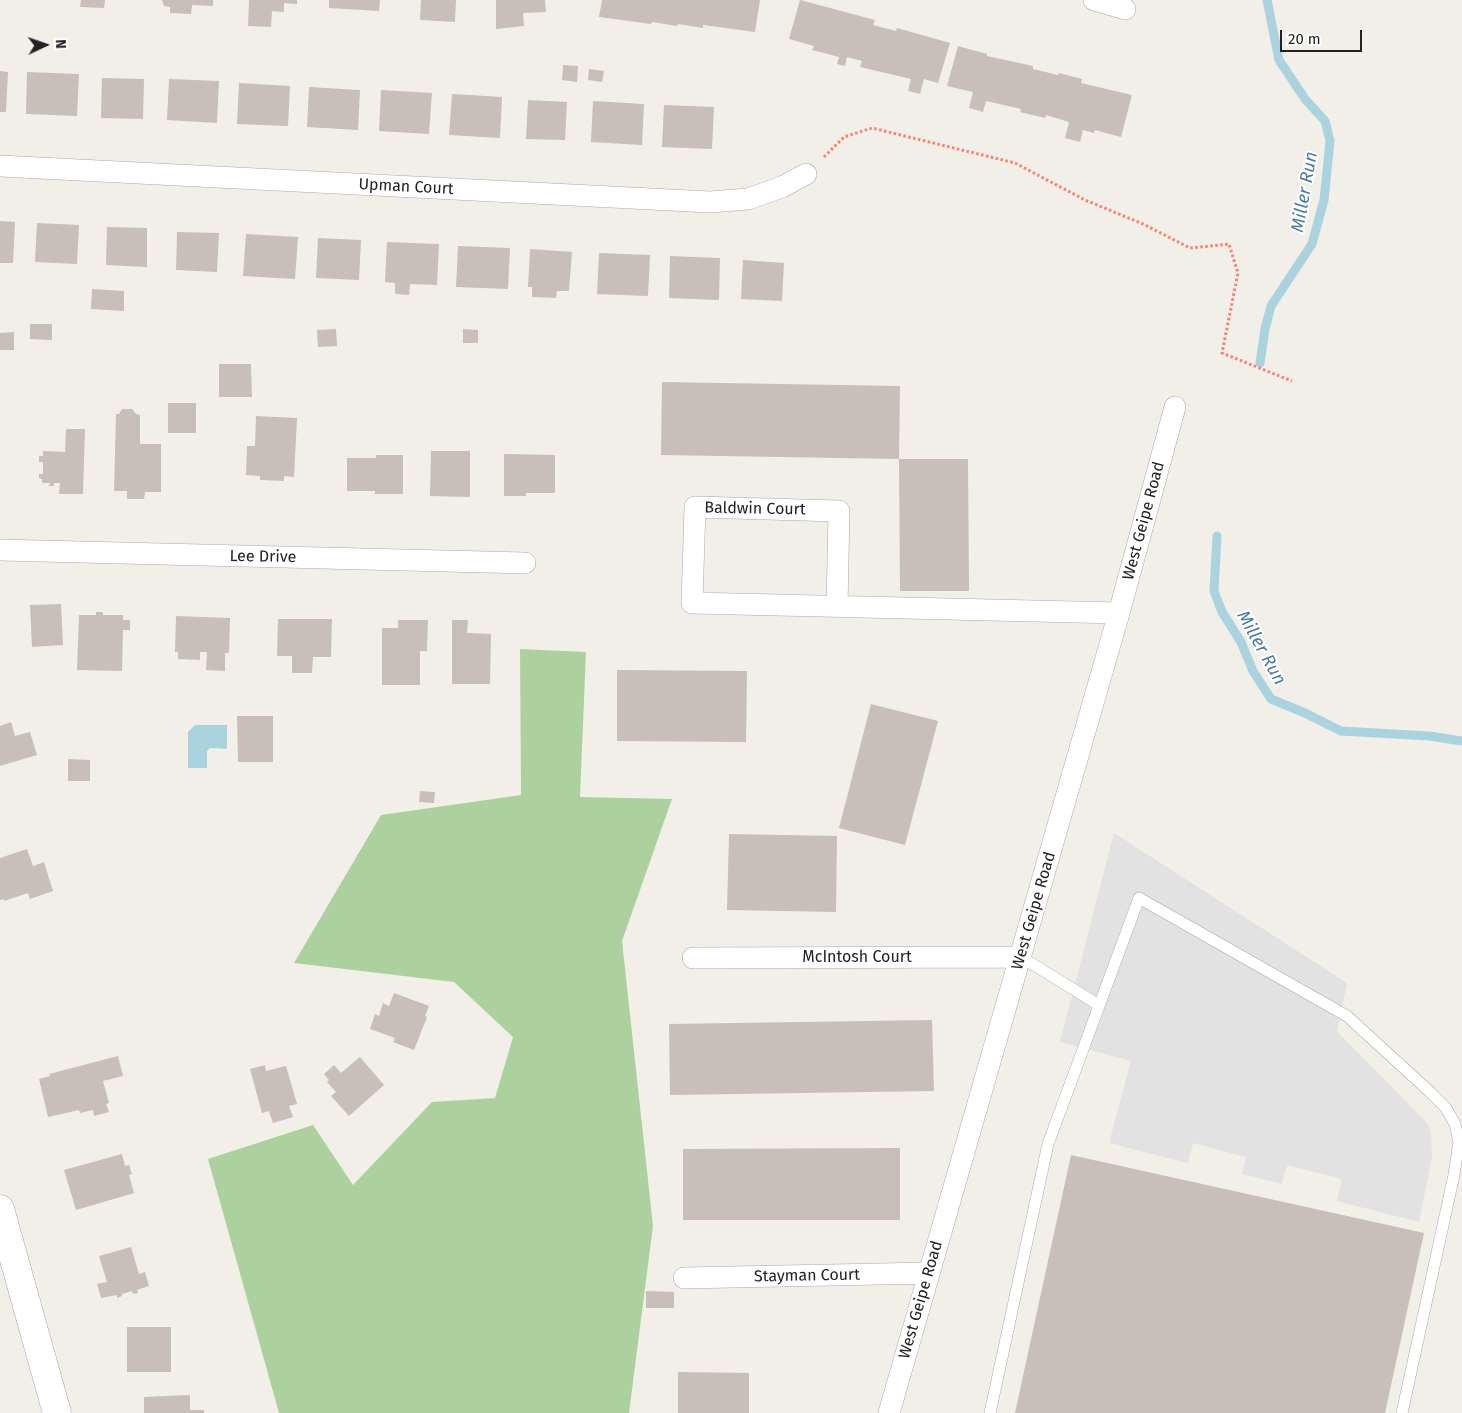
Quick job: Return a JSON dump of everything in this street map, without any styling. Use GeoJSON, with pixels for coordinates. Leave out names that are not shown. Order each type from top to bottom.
{"type":"FeatureCollection","features":[{"type":"Feature","properties":{"kind":"street"},"geometry":{"type":"LineString","coordinates":[[1094,0],[1125,9]]}},
{"type":"Feature","properties":{"kind":"street","name":"Upman Court"},"geometry":{"type":"LineString","coordinates":[[0,166],[710,202],[748,199],[782,187],[806,174]]}},
{"type":"Feature","properties":{"kind":"street","name":"West Geipe Road"},"geometry":{"type":"LineString","coordinates":[[889,1413],[1119,613],[1175,407]]}},
{"type":"Feature","properties":{"kind":"street","name":"Baldwin Court"},"geometry":{"type":"LineString","coordinates":[[836,606],[839,511],[695,507],[692,603],[1119,613]]}},
{"type":"Feature","properties":{"kind":"street","name":"Lee Drive"},"geometry":{"type":"LineString","coordinates":[[0,550],[525,563]]}},
{"type":"Feature","properties":{"kind":"street","name":"McIntosh Court"},"geometry":{"type":"LineString","coordinates":[[693,958],[1020,957]]}},
{"type":"Feature","properties":{"kind":"street"},"geometry":{"type":"LineString","coordinates":[[0,1209],[57,1413]]}},
{"type":"Feature","properties":{"kind":"street","name":"Stayman Court"},"geometry":{"type":"LineString","coordinates":[[684,1278],[929,1273]]}},
{"type":"Feature","properties":{"kind":"lane"},"geometry":{"type":"LineString","coordinates":[[990,1413],[1048,1144],[1139,898],[1347,1016],[1446,1108],[1455,1124],[1459,1142],[1454,1175],[1402,1413]]}},
{"type":"Feature","properties":{"kind":"lane"},"geometry":{"type":"LineString","coordinates":[[1020,957],[1099,1005]]}},
{"type":"Feature","properties":{"kind":"path"},"geometry":{"type":"LineString","coordinates":[[806,174],[844,137],[872,128],[1015,163],[1085,200],[1143,224],[1190,248],[1229,244],[1238,272],[1222,353],[1292,381]]}},
{"type":"Feature","properties":{"kind":"green space"},"geometry":{"type":"Polygon","coordinates":[[[520,649],[586,652],[580,797],[672,799],[622,941],[653,1226],[629,1413],[279,1413],[208,1159],[313,1125],[353,1185],[432,1102],[495,1098],[513,1037],[454,982],[294,963],[381,815],[521,795],[520,649]]]}},
{"type":"Feature","properties":{"kind":"shaded area"},"geometry":{"type":"Polygon","coordinates":[[[1114,833],[1347,983],[1337,1031],[1427,1123],[1431,1134],[1432,1157],[1419,1222],[1337,1201],[1342,1179],[1287,1165],[1282,1184],[1242,1174],[1246,1157],[1193,1143],[1188,1163],[1109,1143],[1131,1061],[1060,1042],[1114,833]]]}},
{"type":"Feature","properties":{"kind":"water"},"geometry":{"type":"Polygon","coordinates":[[[195,725],[227,725],[227,749],[210,748],[207,751],[207,768],[188,768],[188,732],[195,725]]]}},
{"type":"Feature","properties":{"kind":"building"},"geometry":{"type":"Polygon","coordinates":[[[81,0],[105,0],[104,8],[80,7],[81,0]]]}},
{"type":"Feature","properties":{"kind":"building"},"geometry":{"type":"Polygon","coordinates":[[[162,0],[213,0],[213,6],[192,5],[191,14],[170,13],[170,7],[164,6],[162,0]]]}},
{"type":"Feature","properties":{"kind":"building"},"geometry":{"type":"Polygon","coordinates":[[[249,0],[297,0],[297,4],[284,3],[284,12],[272,11],[271,27],[248,26],[249,0]]]}},
{"type":"Feature","properties":{"kind":"building"},"geometry":{"type":"Polygon","coordinates":[[[329,0],[380,0],[379,11],[329,8],[329,0]]]}},
{"type":"Feature","properties":{"kind":"building"},"geometry":{"type":"Polygon","coordinates":[[[421,0],[456,0],[455,22],[420,20],[421,0]]]}},
{"type":"Feature","properties":{"kind":"building"},"geometry":{"type":"Polygon","coordinates":[[[496,0],[545,0],[546,12],[523,13],[524,26],[496,29],[496,0]]]}},
{"type":"Feature","properties":{"kind":"building"},"geometry":{"type":"Polygon","coordinates":[[[602,0],[760,0],[755,32],[703,25],[703,28],[652,22],[651,24],[599,17],[602,0]]]}},
{"type":"Feature","properties":{"kind":"building"},"geometry":{"type":"Polygon","coordinates":[[[800,0],[875,20],[873,25],[896,31],[897,28],[950,43],[938,83],[924,79],[920,94],[908,91],[911,79],[860,67],[862,61],[847,57],[845,66],[837,64],[839,57],[812,50],[814,46],[789,39],[800,0]]]}},
{"type":"Feature","properties":{"kind":"building"},"geometry":{"type":"Polygon","coordinates":[[[958,46],[987,54],[987,56],[1033,66],[1033,69],[1082,79],[1081,83],[1132,95],[1121,137],[1095,130],[1094,133],[1083,130],[1080,142],[1065,138],[1069,122],[1046,115],[1045,118],[1020,112],[1021,109],[986,101],[983,112],[969,108],[973,92],[947,86],[958,46]]]}},
{"type":"Feature","properties":{"kind":"building"},"geometry":{"type":"Polygon","coordinates":[[[563,65],[578,66],[577,82],[562,80],[563,65]]]}},
{"type":"Feature","properties":{"kind":"building"},"geometry":{"type":"Polygon","coordinates":[[[589,69],[604,71],[602,82],[588,80],[589,69]]]}},
{"type":"Feature","properties":{"kind":"building"},"geometry":{"type":"Polygon","coordinates":[[[0,71],[8,72],[6,112],[0,112],[0,71]]]}},
{"type":"Feature","properties":{"kind":"building"},"geometry":{"type":"Polygon","coordinates":[[[27,72],[79,74],[77,116],[26,114],[27,72]]]}},
{"type":"Feature","properties":{"kind":"building"},"geometry":{"type":"Polygon","coordinates":[[[102,78],[144,79],[143,119],[101,118],[102,78]]]}},
{"type":"Feature","properties":{"kind":"building"},"geometry":{"type":"Polygon","coordinates":[[[169,79],[219,81],[217,123],[167,120],[169,79]]]}},
{"type":"Feature","properties":{"kind":"building"},"geometry":{"type":"Polygon","coordinates":[[[239,83],[290,86],[288,126],[237,124],[239,83]]]}},
{"type":"Feature","properties":{"kind":"building"},"geometry":{"type":"Polygon","coordinates":[[[309,87],[360,90],[358,130],[307,127],[309,87]]]}},
{"type":"Feature","properties":{"kind":"building"},"geometry":{"type":"Polygon","coordinates":[[[381,90],[432,93],[429,134],[379,131],[381,90]]]}},
{"type":"Feature","properties":{"kind":"building"},"geometry":{"type":"Polygon","coordinates":[[[452,94],[502,97],[500,138],[449,135],[452,94]]]}},
{"type":"Feature","properties":{"kind":"building"},"geometry":{"type":"Polygon","coordinates":[[[528,100],[567,102],[565,140],[526,139],[528,100]]]}},
{"type":"Feature","properties":{"kind":"building"},"geometry":{"type":"Polygon","coordinates":[[[593,101],[644,104],[642,145],[591,142],[593,101]]]}},
{"type":"Feature","properties":{"kind":"building"},"geometry":{"type":"Polygon","coordinates":[[[664,105],[714,107],[712,149],[662,147],[664,105]]]}},
{"type":"Feature","properties":{"kind":"building"},"geometry":{"type":"Polygon","coordinates":[[[0,221],[15,222],[13,263],[0,263],[0,221]]]}},
{"type":"Feature","properties":{"kind":"building"},"geometry":{"type":"Polygon","coordinates":[[[37,223],[79,225],[77,264],[35,262],[37,223]]]}},
{"type":"Feature","properties":{"kind":"building"},"geometry":{"type":"Polygon","coordinates":[[[107,227],[147,228],[147,267],[106,265],[107,227]]]}},
{"type":"Feature","properties":{"kind":"building"},"geometry":{"type":"Polygon","coordinates":[[[177,232],[219,233],[217,272],[176,270],[177,232]]]}},
{"type":"Feature","properties":{"kind":"building"},"geometry":{"type":"Polygon","coordinates":[[[246,234],[298,237],[295,279],[243,276],[246,234]]]}},
{"type":"Feature","properties":{"kind":"building"},"geometry":{"type":"Polygon","coordinates":[[[318,238],[361,240],[359,280],[316,278],[318,238]]]}},
{"type":"Feature","properties":{"kind":"building"},"geometry":{"type":"Polygon","coordinates":[[[387,242],[439,244],[437,285],[410,284],[409,295],[395,294],[395,283],[385,282],[387,242]]]}},
{"type":"Feature","properties":{"kind":"building"},"geometry":{"type":"Polygon","coordinates":[[[458,246],[510,248],[508,289],[456,287],[458,246]]]}},
{"type":"Feature","properties":{"kind":"building"},"geometry":{"type":"Polygon","coordinates":[[[530,249],[572,252],[569,291],[557,291],[556,298],[532,297],[532,287],[528,287],[530,249]]]}},
{"type":"Feature","properties":{"kind":"building"},"geometry":{"type":"Polygon","coordinates":[[[599,253],[650,255],[648,296],[597,294],[599,253]]]}},
{"type":"Feature","properties":{"kind":"building"},"geometry":{"type":"Polygon","coordinates":[[[670,256],[720,258],[719,300],[669,298],[670,256]]]}},
{"type":"Feature","properties":{"kind":"building"},"geometry":{"type":"Polygon","coordinates":[[[743,260],[784,263],[782,301],[741,299],[743,260]]]}},
{"type":"Feature","properties":{"kind":"building"},"geometry":{"type":"Polygon","coordinates":[[[92,289],[124,291],[124,311],[91,309],[92,289]]]}},
{"type":"Feature","properties":{"kind":"building"},"geometry":{"type":"Polygon","coordinates":[[[30,324],[52,324],[52,340],[30,339],[30,324]]]}},
{"type":"Feature","properties":{"kind":"building"},"geometry":{"type":"Polygon","coordinates":[[[336,329],[337,346],[318,347],[317,330],[336,329]]]}},
{"type":"Feature","properties":{"kind":"building"},"geometry":{"type":"Polygon","coordinates":[[[463,329],[478,330],[478,343],[463,343],[463,329]]]}},
{"type":"Feature","properties":{"kind":"building"},"geometry":{"type":"Polygon","coordinates":[[[14,332],[14,350],[0,350],[0,333],[14,332]]]}},
{"type":"Feature","properties":{"kind":"building"},"geometry":{"type":"Polygon","coordinates":[[[219,364],[251,364],[252,397],[219,397],[219,364]]]}},
{"type":"Feature","properties":{"kind":"building"},"geometry":{"type":"Polygon","coordinates":[[[662,382],[900,386],[899,459],[661,455],[662,382]]]}},
{"type":"Feature","properties":{"kind":"building"},"geometry":{"type":"Polygon","coordinates":[[[168,403],[196,403],[196,433],[168,433],[168,403]]]}},
{"type":"Feature","properties":{"kind":"building"},"geometry":{"type":"Polygon","coordinates":[[[122,409],[132,409],[136,414],[140,415],[140,444],[161,444],[161,492],[145,492],[144,499],[127,499],[127,491],[114,491],[116,414],[119,414],[122,409]]]}},
{"type":"Feature","properties":{"kind":"building"},"geometry":{"type":"Polygon","coordinates":[[[256,416],[297,418],[294,477],[284,476],[284,481],[260,480],[260,476],[246,475],[247,446],[255,446],[256,416]]]}},
{"type":"Feature","properties":{"kind":"building"},"geometry":{"type":"Polygon","coordinates":[[[66,429],[85,429],[83,494],[59,494],[60,483],[54,483],[54,486],[49,486],[50,483],[42,483],[42,479],[39,478],[39,474],[43,474],[43,462],[39,462],[39,456],[43,456],[43,451],[65,452],[66,429]]]}},
{"type":"Feature","properties":{"kind":"building"},"geometry":{"type":"Polygon","coordinates":[[[431,451],[470,451],[470,497],[430,496],[431,451]]]}},
{"type":"Feature","properties":{"kind":"building"},"geometry":{"type":"Polygon","coordinates":[[[504,454],[555,455],[555,493],[526,493],[526,496],[504,496],[504,454]]]}},
{"type":"Feature","properties":{"kind":"building"},"geometry":{"type":"Polygon","coordinates":[[[376,455],[403,455],[403,494],[347,491],[347,458],[376,458],[376,455]]]}},
{"type":"Feature","properties":{"kind":"building"},"geometry":{"type":"Polygon","coordinates":[[[899,459],[968,459],[969,591],[900,591],[899,459]]]}},
{"type":"Feature","properties":{"kind":"building"},"geometry":{"type":"Polygon","coordinates":[[[61,604],[63,645],[32,647],[30,605],[61,604]]]}},
{"type":"Feature","properties":{"kind":"building"},"geometry":{"type":"Polygon","coordinates":[[[96,612],[103,612],[103,615],[123,615],[123,620],[130,620],[130,630],[123,630],[122,671],[77,670],[79,615],[96,615],[96,612]]]}},
{"type":"Feature","properties":{"kind":"building"},"geometry":{"type":"Polygon","coordinates":[[[176,616],[230,618],[229,653],[225,653],[225,671],[206,670],[207,652],[200,652],[200,660],[178,659],[178,652],[175,652],[176,616]]]}},
{"type":"Feature","properties":{"kind":"building"},"geometry":{"type":"Polygon","coordinates":[[[278,619],[332,619],[331,657],[313,657],[312,673],[292,673],[292,656],[277,656],[278,619]]]}},
{"type":"Feature","properties":{"kind":"building"},"geometry":{"type":"Polygon","coordinates":[[[398,620],[428,620],[427,651],[420,651],[420,685],[382,685],[382,628],[398,628],[398,620]]]}},
{"type":"Feature","properties":{"kind":"building"},"geometry":{"type":"Polygon","coordinates":[[[452,620],[468,620],[467,633],[491,634],[490,684],[452,684],[452,620]]]}},
{"type":"Feature","properties":{"kind":"building"},"geometry":{"type":"Polygon","coordinates":[[[617,670],[747,671],[746,742],[617,741],[617,670]]]}},
{"type":"Feature","properties":{"kind":"building"},"geometry":{"type":"Polygon","coordinates":[[[871,704],[938,721],[905,845],[839,828],[871,704]]]}},
{"type":"Feature","properties":{"kind":"building"},"geometry":{"type":"Polygon","coordinates":[[[237,716],[273,716],[273,762],[238,762],[237,716]]]}},
{"type":"Feature","properties":{"kind":"building"},"geometry":{"type":"Polygon","coordinates":[[[11,722],[15,736],[30,732],[37,755],[0,766],[0,726],[11,722]]]}},
{"type":"Feature","properties":{"kind":"building"},"geometry":{"type":"Polygon","coordinates":[[[68,759],[90,760],[90,781],[68,781],[68,759]]]}},
{"type":"Feature","properties":{"kind":"building"},"geometry":{"type":"Polygon","coordinates":[[[420,791],[435,792],[434,803],[419,802],[420,791]]]}},
{"type":"Feature","properties":{"kind":"building"},"geometry":{"type":"Polygon","coordinates":[[[729,834],[837,836],[836,912],[727,910],[729,834]]]}},
{"type":"Feature","properties":{"kind":"building"},"geometry":{"type":"Polygon","coordinates":[[[27,849],[33,866],[44,862],[53,891],[30,899],[28,893],[4,901],[4,899],[0,900],[0,858],[27,849]]]}},
{"type":"Feature","properties":{"kind":"building"},"geometry":{"type":"Polygon","coordinates":[[[394,993],[429,1006],[425,1016],[427,1017],[414,1050],[393,1042],[395,1038],[370,1029],[375,1014],[379,1016],[383,1003],[389,1006],[394,993]]]}},
{"type":"Feature","properties":{"kind":"building"},"geometry":{"type":"Polygon","coordinates":[[[932,1020],[934,1091],[670,1095],[669,1024],[932,1020]]]}},
{"type":"Feature","properties":{"kind":"building"},"geometry":{"type":"Polygon","coordinates":[[[118,1056],[123,1076],[103,1081],[109,1103],[106,1104],[109,1112],[94,1116],[93,1110],[80,1113],[79,1110],[48,1117],[39,1079],[50,1076],[49,1074],[118,1056]]]}},
{"type":"Feature","properties":{"kind":"building"},"geometry":{"type":"Polygon","coordinates":[[[360,1057],[384,1085],[349,1116],[331,1096],[336,1092],[327,1082],[329,1080],[324,1074],[334,1065],[341,1073],[360,1057]]]}},
{"type":"Feature","properties":{"kind":"building"},"geometry":{"type":"Polygon","coordinates":[[[265,1065],[266,1071],[286,1066],[297,1104],[289,1106],[293,1117],[273,1123],[269,1111],[262,1113],[250,1069],[265,1065]]]}},
{"type":"Feature","properties":{"kind":"building"},"geometry":{"type":"Polygon","coordinates":[[[900,1148],[900,1220],[683,1220],[683,1149],[900,1148]]]}},
{"type":"Feature","properties":{"kind":"building"},"geometry":{"type":"Polygon","coordinates":[[[122,1154],[125,1166],[129,1165],[132,1174],[129,1175],[134,1193],[76,1210],[64,1170],[122,1154]]]}},
{"type":"Feature","properties":{"kind":"building"},"geometry":{"type":"Polygon","coordinates":[[[1071,1155],[1424,1233],[1385,1413],[1015,1413],[1071,1155]]]}},
{"type":"Feature","properties":{"kind":"building"},"geometry":{"type":"Polygon","coordinates":[[[131,1247],[139,1274],[145,1272],[149,1286],[137,1290],[138,1293],[133,1294],[132,1291],[122,1294],[122,1296],[117,1298],[117,1295],[101,1298],[97,1284],[107,1282],[99,1256],[131,1247]]]}},
{"type":"Feature","properties":{"kind":"building"},"geometry":{"type":"Polygon","coordinates":[[[646,1291],[674,1292],[674,1308],[646,1308],[646,1291]]]}},
{"type":"Feature","properties":{"kind":"building"},"geometry":{"type":"Polygon","coordinates":[[[127,1327],[171,1327],[171,1372],[127,1372],[127,1327]]]}},
{"type":"Feature","properties":{"kind":"building"},"geometry":{"type":"Polygon","coordinates":[[[678,1372],[749,1373],[749,1413],[678,1413],[678,1372]]]}},
{"type":"Feature","properties":{"kind":"building"},"geometry":{"type":"Polygon","coordinates":[[[190,1395],[190,1410],[204,1410],[204,1413],[144,1413],[144,1397],[190,1395]]]}},
{"type":"Feature","properties":{"kind":"waterway","name":"Miller Run"},"geometry":{"type":"LineString","coordinates":[[1260,363],[1265,329],[1271,306],[1312,244],[1324,200],[1330,141],[1325,121],[1305,99],[1279,60],[1267,0]]}},
{"type":"Feature","properties":{"kind":"waterway","name":"Miller Run"},"geometry":{"type":"LineString","coordinates":[[1217,536],[1214,591],[1222,612],[1241,642],[1253,671],[1271,699],[1341,731],[1429,736],[1462,741]]}}]}
